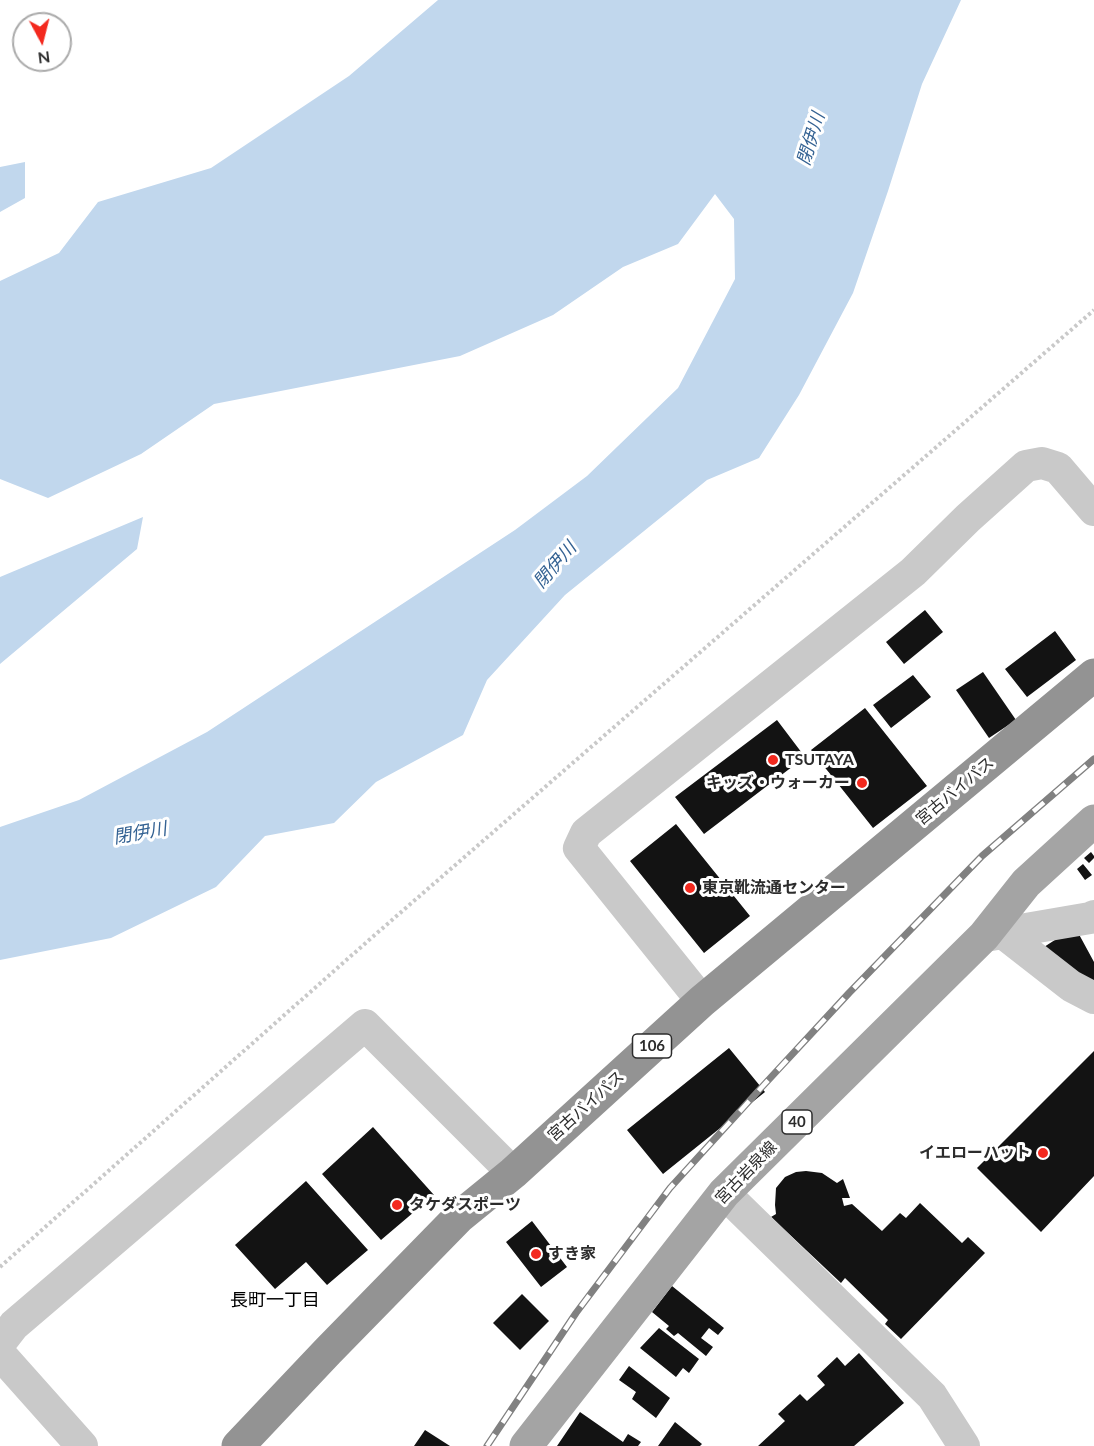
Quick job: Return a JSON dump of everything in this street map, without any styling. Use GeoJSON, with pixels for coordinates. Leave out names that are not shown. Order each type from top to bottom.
{"type":"FeatureCollection","features":[{"type":"Feature","properties":{"kind":"highway","name":"宮古バイパス"},"geometry":{"type":"LineString","coordinates":[[238,1446],[459,1217],[513,1173],[702,1001],[1094,675]]}},
{"type":"Feature","properties":{"kind":"main road","name":"宮古岩泉線"},"geometry":{"type":"LineString","coordinates":[[526,1446],[724,1193],[994,935],[1026,883],[1094,821]]}},
{"type":"Feature","properties":{"kind":"street"},"geometry":{"type":"LineString","coordinates":[[702,1001],[579,848],[586,833],[913,572],[1026,466],[1042,463],[1058,468],[1094,510]]}},
{"type":"Feature","properties":{"kind":"street"},"geometry":{"type":"LineString","coordinates":[[994,935],[1094,916]]}},
{"type":"Feature","properties":{"kind":"street"},"geometry":{"type":"LineString","coordinates":[[994,935],[1071,986],[1094,998]]}},
{"type":"Feature","properties":{"kind":"street"},"geometry":{"type":"LineString","coordinates":[[0,1343],[14,1325],[365,1025],[513,1173]]}},
{"type":"Feature","properties":{"kind":"street"},"geometry":{"type":"LineString","coordinates":[[724,1193],[932,1396],[964,1446]]}},
{"type":"Feature","properties":{"kind":"street"},"geometry":{"type":"LineString","coordinates":[[0,1354],[82,1446]]}},
{"type":"Feature","properties":{"kind":"path"},"geometry":{"type":"LineString","coordinates":[[0,1267],[369,940],[1094,310]]}},
{"type":"Feature","properties":{"kind":"water","name":"閉伊川"},"geometry":{"type":"Polygon","coordinates":[[[438,0],[961,0],[922,84],[853,293],[799,395],[759,458],[707,480],[565,595],[487,680],[463,735],[376,782],[334,823],[265,836],[216,887],[111,938],[0,960],[0,827],[79,800],[207,732],[515,530],[587,476],[678,388],[735,279],[734,219],[715,194],[678,244],[623,267],[553,315],[460,356],[214,404],[141,454],[48,498],[0,479],[0,281],[59,253],[98,202],[211,168],[349,76],[438,0]]]}},
{"type":"Feature","properties":{"kind":"water"},"geometry":{"type":"Polygon","coordinates":[[[25,162],[25,198],[0,212],[0,167],[25,162]]]}},
{"type":"Feature","properties":{"kind":"water"},"geometry":{"type":"Polygon","coordinates":[[[143,517],[137,549],[0,664],[0,577],[143,517]]]}},
{"type":"Feature","properties":{"kind":"building"},"geometry":{"type":"Polygon","coordinates":[[[925,610],[943,632],[904,664],[886,642],[925,610]]]}},
{"type":"Feature","properties":{"kind":"building"},"geometry":{"type":"Polygon","coordinates":[[[1055,631],[1076,660],[1027,697],[1005,669],[1055,631]]]}},
{"type":"Feature","properties":{"kind":"building"},"geometry":{"type":"Polygon","coordinates":[[[983,672],[1016,720],[989,738],[956,690],[983,672]]]}},
{"type":"Feature","properties":{"kind":"building"},"geometry":{"type":"Polygon","coordinates":[[[913,675],[931,697],[891,728],[873,705],[913,675]]]}},
{"type":"Feature","properties":{"kind":"building"},"geometry":{"type":"Polygon","coordinates":[[[865,708],[927,786],[873,828],[811,750],[865,708]]]}},
{"type":"Feature","properties":{"kind":"building"},"geometry":{"type":"Polygon","coordinates":[[[777,720],[805,757],[704,834],[675,797],[777,720]]]}},
{"type":"Feature","properties":{"kind":"building","name":"東京靴流通センター"},"geometry":{"type":"Polygon","coordinates":[[[676,824],[750,916],[704,953],[630,861],[676,824]]]}},
{"type":"Feature","properties":{"kind":"building"},"geometry":{"type":"Polygon","coordinates":[[[1091,852],[1094,858],[1089,863],[1084,858],[1091,852]]]}},
{"type":"Feature","properties":{"kind":"building"},"geometry":{"type":"Polygon","coordinates":[[[1083,864],[1092,875],[1085,880],[1077,869],[1083,864]]]}},
{"type":"Feature","properties":{"kind":"building"},"geometry":{"type":"Polygon","coordinates":[[[1075,927],[1094,962],[1094,980],[1086,985],[1044,947],[1075,927]]]}},
{"type":"Feature","properties":{"kind":"building"},"geometry":{"type":"Polygon","coordinates":[[[729,1048],[765,1092],[663,1174],[627,1130],[729,1048]]]}},
{"type":"Feature","properties":{"kind":"building","name":"イエローハット"},"geometry":{"type":"Polygon","coordinates":[[[1094,1051],[1094,1176],[1041,1232],[977,1168],[1094,1051]]]}},
{"type":"Feature","properties":{"kind":"building"},"geometry":{"type":"Polygon","coordinates":[[[373,1127],[434,1195],[381,1240],[322,1174],[373,1127]]]}},
{"type":"Feature","properties":{"kind":"building"},"geometry":{"type":"Polygon","coordinates":[[[806,1171],[822,1173],[837,1183],[843,1179],[850,1198],[842,1198],[844,1206],[852,1204],[882,1231],[900,1213],[906,1218],[920,1203],[962,1243],[968,1237],[985,1253],[901,1339],[885,1324],[888,1320],[845,1278],[841,1283],[771,1217],[776,1214],[776,1188],[785,1177],[806,1171]]]}},
{"type":"Feature","properties":{"kind":"building"},"geometry":{"type":"Polygon","coordinates":[[[306,1181],[368,1250],[327,1285],[306,1262],[275,1289],[235,1245],[306,1181]]]}},
{"type":"Feature","properties":{"kind":"building","name":"すき家"},"geometry":{"type":"Polygon","coordinates":[[[532,1221],[567,1267],[541,1287],[506,1242],[532,1221]]]}},
{"type":"Feature","properties":{"kind":"building"},"geometry":{"type":"Polygon","coordinates":[[[672,1286],[724,1328],[718,1335],[709,1328],[701,1338],[713,1347],[706,1356],[678,1333],[674,1336],[666,1329],[669,1326],[652,1312],[672,1286]]]}},
{"type":"Feature","properties":{"kind":"building"},"geometry":{"type":"Polygon","coordinates":[[[522,1294],[549,1321],[520,1350],[493,1323],[522,1294]]]}},
{"type":"Feature","properties":{"kind":"building"},"geometry":{"type":"Polygon","coordinates":[[[659,1328],[699,1359],[689,1373],[683,1368],[676,1377],[640,1348],[659,1328]]]}},
{"type":"Feature","properties":{"kind":"building"},"geometry":{"type":"Polygon","coordinates":[[[859,1353],[904,1403],[854,1446],[758,1446],[785,1421],[778,1414],[800,1394],[807,1401],[825,1385],[817,1376],[837,1357],[845,1366],[859,1353]]]}},
{"type":"Feature","properties":{"kind":"building"},"geometry":{"type":"Polygon","coordinates":[[[629,1366],[670,1398],[656,1418],[632,1399],[636,1392],[619,1380],[629,1366]]]}},
{"type":"Feature","properties":{"kind":"building"},"geometry":{"type":"Polygon","coordinates":[[[580,1412],[623,1442],[628,1434],[641,1442],[638,1446],[557,1446],[580,1412]]]}},
{"type":"Feature","properties":{"kind":"building"},"geometry":{"type":"Polygon","coordinates":[[[675,1422],[702,1444],[700,1446],[658,1446],[675,1422]]]}},
{"type":"Feature","properties":{"kind":"building"},"geometry":{"type":"Polygon","coordinates":[[[425,1430],[450,1446],[414,1446],[425,1430]]]}},
{"type":"Feature","properties":{"kind":"railway"},"geometry":{"type":"LineString","coordinates":[[487,1446],[576,1313],[670,1188],[849,993],[982,856],[1094,759]]}},
{"type":"Feature","properties":{"kind":"place","name":"TSUTAYA"},"geometry":{"type":"Point","coordinates":[773,760]}},
{"type":"Feature","properties":{"kind":"place","name":"キッズ・ウォーカー"},"geometry":{"type":"Point","coordinates":[862,783]}},
{"type":"Feature","properties":{"kind":"place","name":"東京靴流通センター"},"geometry":{"type":"Point","coordinates":[690,888]}},
{"type":"Feature","properties":{"kind":"place","name":"イエローハット"},"geometry":{"type":"Point","coordinates":[1043,1153]}},
{"type":"Feature","properties":{"kind":"place","name":"タケダスポーツ"},"geometry":{"type":"Point","coordinates":[397,1205]}},
{"type":"Feature","properties":{"kind":"place","name":"すき家"},"geometry":{"type":"Point","coordinates":[536,1254]}},
{"type":"Feature","properties":{"kind":"district","name":"長町一丁目"},"geometry":{"type":"Point","coordinates":[275,1300]}}]}
